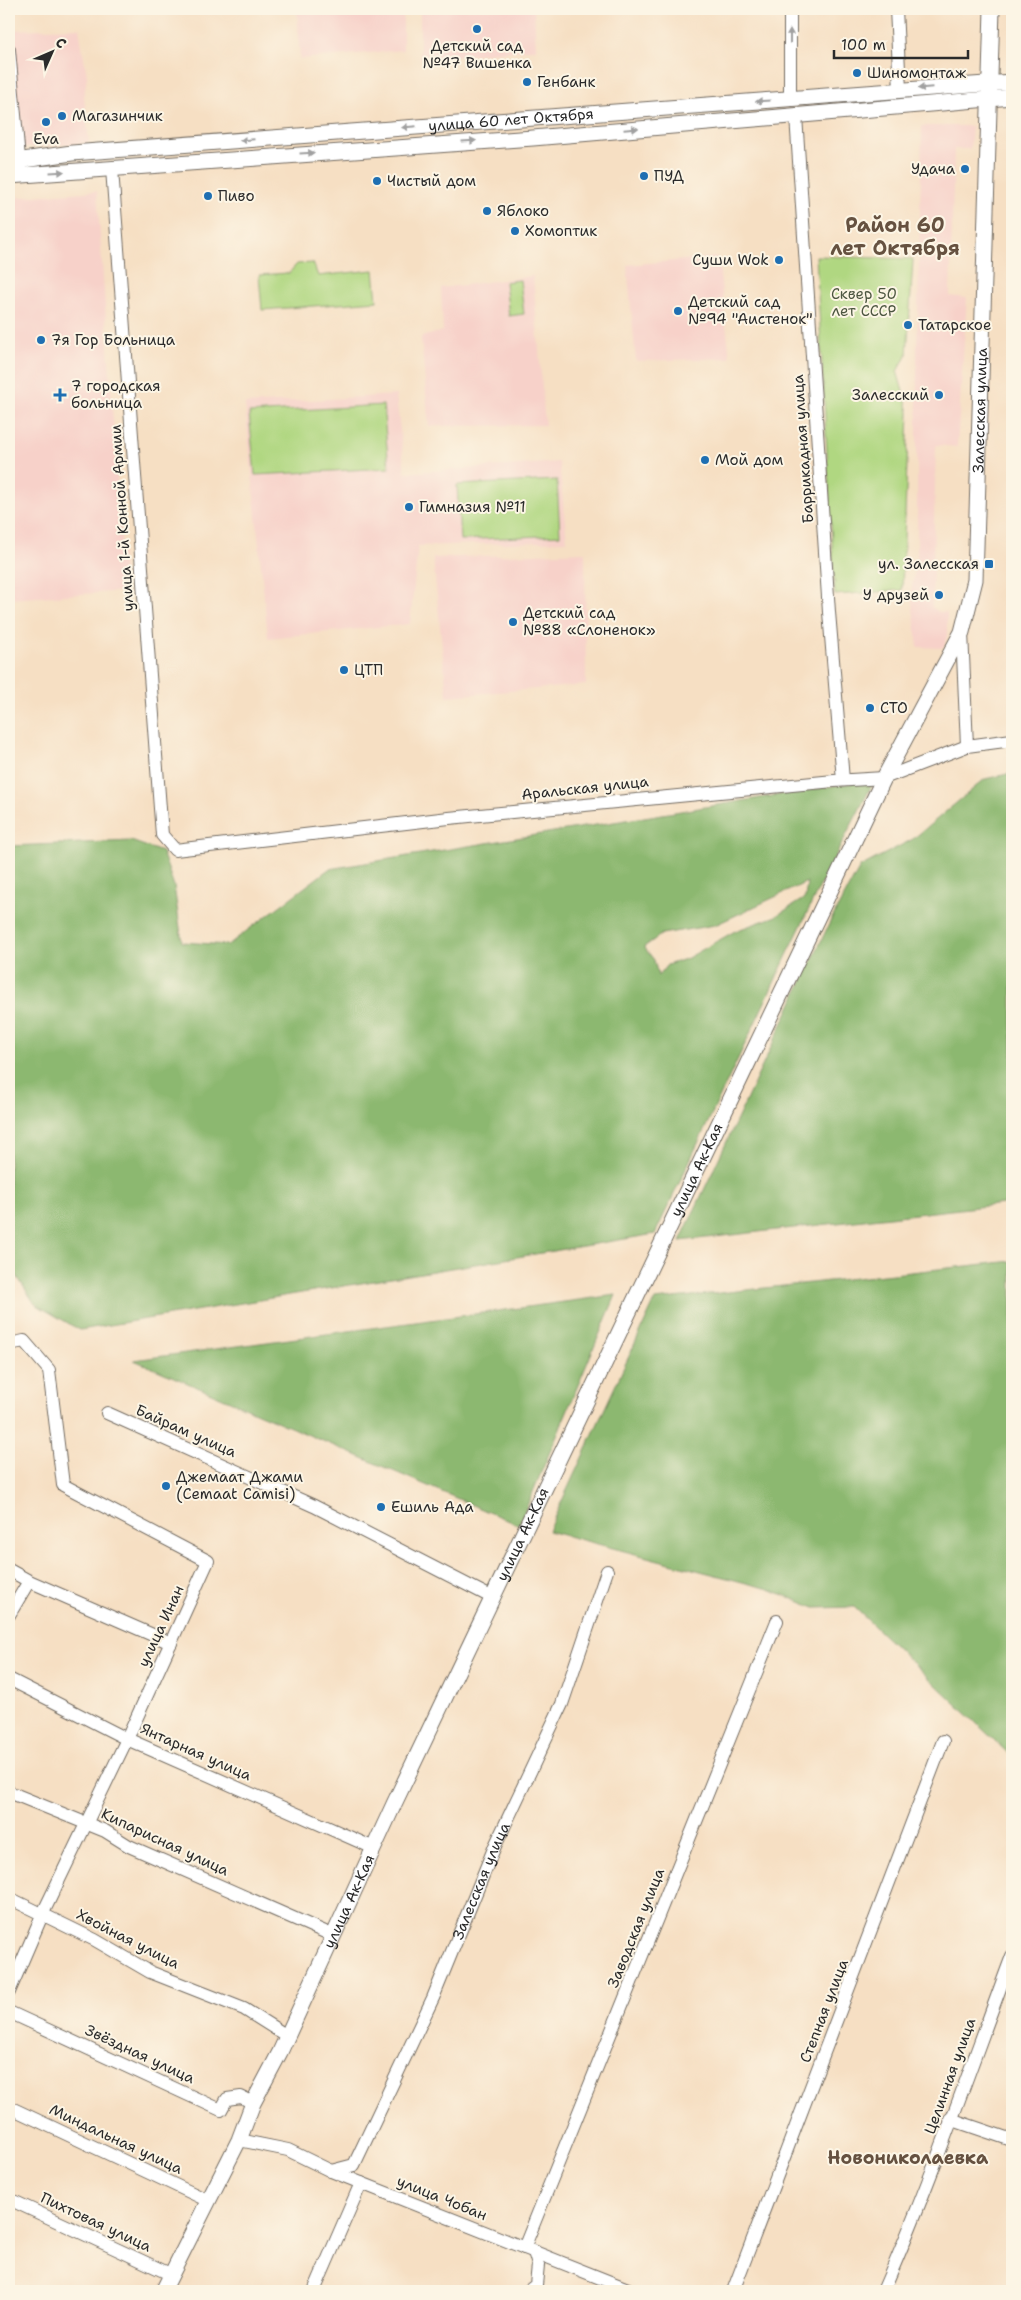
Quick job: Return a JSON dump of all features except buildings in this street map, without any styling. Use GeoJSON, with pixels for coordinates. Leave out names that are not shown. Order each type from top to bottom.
{"type":"FeatureCollection","features":[{"type":"Feature","properties":{"kind":"main road","name":"Залесская улица"},"geometry":{"type":"LineString","coordinates":[[884,778],[962,632],[975,580],[991,98],[992,9]]}},
{"type":"Feature","properties":{"kind":"main road","name":"улица 60 лет Октября"},"geometry":{"type":"LineString","coordinates":[[14,168],[72,154],[991,82],[1012,82]]}},
{"type":"Feature","properties":{"kind":"main road","name":"улица 60 лет Октября"},"geometry":{"type":"LineString","coordinates":[[14,168],[112,169],[276,155],[533,138],[1012,97]]}},
{"type":"Feature","properties":{"kind":"main road"},"geometry":{"type":"LineString","coordinates":[[275,138],[276,155]]}},
{"type":"Feature","properties":{"kind":"main road","name":"улица Ак-Кая"},"geometry":{"type":"LineString","coordinates":[[163,2291],[239,2140],[253,2103],[287,2036],[374,1848],[884,778]]}},
{"type":"Feature","properties":{"kind":"street"},"geometry":{"type":"LineString","coordinates":[[790,9],[790,99]]}},
{"type":"Feature","properties":{"kind":"street"},"geometry":{"type":"LineString","coordinates":[[896,9],[900,90]]}},
{"type":"Feature","properties":{"kind":"street"},"geometry":{"type":"LineString","coordinates":[[9,50],[14,168]]}},
{"type":"Feature","properties":{"kind":"street","name":"Баррикадная улица"},"geometry":{"type":"LineString","coordinates":[[796,116],[829,612],[843,780]]}},
{"type":"Feature","properties":{"kind":"street","name":"улица 1-й Конной Армии"},"geometry":{"type":"LineString","coordinates":[[112,169],[162,835]]}},
{"type":"Feature","properties":{"kind":"street","name":"Залесская улица"},"geometry":{"type":"LineString","coordinates":[[962,632],[967,746]]}},
{"type":"Feature","properties":{"kind":"street","name":"Аральская улица"},"geometry":{"type":"LineString","coordinates":[[162,835],[175,850],[449,818],[843,780],[884,778],[967,746],[1012,740]]}},
{"type":"Feature","properties":{"kind":"street","name":"улица Инан"},"geometry":{"type":"LineString","coordinates":[[9,1344],[24,1341],[48,1370],[63,1485],[208,1561],[127,1739],[43,1913],[9,1992]]}},
{"type":"Feature","properties":{"kind":"street","name":"Байрам улица"},"geometry":{"type":"LineString","coordinates":[[108,1413],[314,1506],[493,1598]]}},
{"type":"Feature","properties":{"kind":"street"},"geometry":{"type":"LineString","coordinates":[[9,1570],[29,1581],[171,1643]]}},
{"type":"Feature","properties":{"kind":"street","name":"Залесская улица"},"geometry":{"type":"LineString","coordinates":[[331,2172],[354,2166],[433,1998],[495,1846],[562,1704],[607,1571]]}},
{"type":"Feature","properties":{"kind":"street"},"geometry":{"type":"LineString","coordinates":[[9,1615],[29,1581]]}},
{"type":"Feature","properties":{"kind":"street","name":"Заводская улица"},"geometry":{"type":"LineString","coordinates":[[529,2250],[777,1621]]}},
{"type":"Feature","properties":{"kind":"street","name":"Янтарная улица"},"geometry":{"type":"LineString","coordinates":[[9,1678],[127,1739],[374,1848]]}},
{"type":"Feature","properties":{"kind":"street","name":"Степная улица"},"geometry":{"type":"LineString","coordinates":[[734,2291],[943,1741]]}},
{"type":"Feature","properties":{"kind":"street","name":"Кипарисная улица"},"geometry":{"type":"LineString","coordinates":[[9,1792],[105,1831],[129,1846],[334,1936]]}},
{"type":"Feature","properties":{"kind":"street","name":"Хвойная улица"},"geometry":{"type":"LineString","coordinates":[[9,1898],[43,1913],[150,1972],[244,2010],[287,2036]]}},
{"type":"Feature","properties":{"kind":"street","name":"Целинная улица"},"geometry":{"type":"LineString","coordinates":[[884,2291],[917,2213],[950,2119],[1012,1956]]}},
{"type":"Feature","properties":{"kind":"street","name":"Звёздная улица"},"geometry":{"type":"LineString","coordinates":[[9,2012],[221,2110],[228,2099],[241,2097],[253,2103]]}},
{"type":"Feature","properties":{"kind":"street","name":"Миндальная улица"},"geometry":{"type":"LineString","coordinates":[[9,2107],[209,2201]]}},
{"type":"Feature","properties":{"kind":"street"},"geometry":{"type":"LineString","coordinates":[[950,2119],[1012,2140]]}},
{"type":"Feature","properties":{"kind":"street","name":"улица Чобан"},"geometry":{"type":"LineString","coordinates":[[239,2140],[288,2150],[331,2172],[633,2291]]}},
{"type":"Feature","properties":{"kind":"street"},"geometry":{"type":"LineString","coordinates":[[314,2291],[361,2183]]}},
{"type":"Feature","properties":{"kind":"street","name":"Пихтовая улица"},"geometry":{"type":"LineString","coordinates":[[9,2199],[170,2274]]}},
{"type":"Feature","properties":{"kind":"street"},"geometry":{"type":"LineString","coordinates":[[528,2291],[536,2285],[538,2265],[529,2250]]}},
{"type":"Feature","properties":{"kind":"shaded area"},"geometry":{"type":"Polygon","coordinates":[[[297,9],[403,9],[403,50],[300,59],[297,9]]]}},
{"type":"Feature","properties":{"kind":"shaded area","name":"Детский сад №47 Вишенка"},"geometry":{"type":"Polygon","coordinates":[[[420,9],[534,9],[536,49],[420,59],[420,9]]]}},
{"type":"Feature","properties":{"kind":"shaded area"},"geometry":{"type":"Polygon","coordinates":[[[79,28],[87,76],[84,96],[89,143],[21,148],[12,30],[79,28]]]}},
{"type":"Feature","properties":{"kind":"shaded area","name":"Залесский"},"geometry":{"type":"Polygon","coordinates":[[[922,126],[972,126],[970,149],[954,149],[950,296],[967,298],[957,447],[936,445],[932,607],[939,612],[947,612],[947,635],[944,647],[939,648],[918,647],[911,593],[917,556],[917,346],[922,126]]]}},
{"type":"Feature","properties":{"kind":"shaded area","name":"7 городская больница"},"geometry":{"type":"Polygon","coordinates":[[[97,191],[125,591],[9,599],[9,198],[97,191]]]}},
{"type":"Feature","properties":{"kind":"shaded area","name":"Детский сад №94 \"Аистенок\""},"geometry":{"type":"Polygon","coordinates":[[[718,257],[730,358],[636,361],[627,265],[718,257]]]}},
{"type":"Feature","properties":{"kind":"shaded area"},"geometry":{"type":"Polygon","coordinates":[[[533,276],[545,425],[429,426],[421,337],[443,331],[441,288],[533,276]]]}},
{"type":"Feature","properties":{"kind":"shaded area","name":"Гимназия №11"},"geometry":{"type":"Polygon","coordinates":[[[396,395],[405,473],[559,462],[567,541],[418,546],[410,624],[268,638],[245,404],[396,395]]]}},
{"type":"Feature","properties":{"kind":"shaded area","name":"Детский сад №88 «Слоненок»"},"geometry":{"type":"Polygon","coordinates":[[[585,552],[586,685],[447,696],[433,558],[585,552]]]}},
{"type":"Feature","properties":{"kind":"green space","name":"Сквер 50 лет СССР"},"geometry":{"type":"Polygon","coordinates":[[[816,256],[913,259],[907,355],[897,371],[909,412],[902,590],[835,595],[816,256]]]}},
{"type":"Feature","properties":{"kind":"green space"},"geometry":{"type":"Polygon","coordinates":[[[313,263],[318,276],[374,270],[377,301],[262,310],[259,275],[289,273],[297,264],[313,263]]]}},
{"type":"Feature","properties":{"kind":"green space"},"geometry":{"type":"Polygon","coordinates":[[[520,280],[524,314],[509,316],[505,282],[520,280]]]}},
{"type":"Feature","properties":{"kind":"green space"},"geometry":{"type":"Polygon","coordinates":[[[383,405],[389,468],[255,475],[249,413],[383,405]]]}},
{"type":"Feature","properties":{"kind":"green space"},"geometry":{"type":"Polygon","coordinates":[[[557,480],[560,535],[460,540],[457,485],[557,480]]]}},
{"type":"Feature","properties":{"kind":"green space"},"geometry":{"type":"Polygon","coordinates":[[[1012,773],[1012,1203],[680,1241],[830,922],[860,867],[913,839],[985,779],[1012,773]]]}},
{"type":"Feature","properties":{"kind":"green space"},"geometry":{"type":"Polygon","coordinates":[[[875,779],[816,894],[655,1234],[80,1330],[35,1304],[9,1264],[9,846],[131,841],[162,852],[174,886],[182,942],[228,945],[329,869],[875,779]],[[807,882],[715,925],[662,934],[644,947],[654,960],[658,976],[667,965],[686,959],[735,931],[776,916],[805,898],[807,882]]]}},
{"type":"Feature","properties":{"kind":"green space"},"geometry":{"type":"Polygon","coordinates":[[[1012,1261],[1012,1757],[854,1607],[815,1608],[769,1589],[548,1531],[655,1300],[1012,1261]]]}},
{"type":"Feature","properties":{"kind":"green space"},"geometry":{"type":"Polygon","coordinates":[[[616,1295],[519,1525],[134,1360],[616,1295]]]}},
{"type":"Feature","properties":{"kind":"place","name":"Детский сад №47 Вишенка"},"geometry":{"type":"Point","coordinates":[477,29]}},
{"type":"Feature","properties":{"kind":"place","name":"Шиномонтаж"},"geometry":{"type":"Point","coordinates":[857,73]}},
{"type":"Feature","properties":{"kind":"place","name":"Генбанк"},"geometry":{"type":"Point","coordinates":[527,82]}},
{"type":"Feature","properties":{"kind":"place","name":"Магазинчик"},"geometry":{"type":"Point","coordinates":[62,116]}},
{"type":"Feature","properties":{"kind":"place","name":"Eva"},"geometry":{"type":"Point","coordinates":[46,122]}},
{"type":"Feature","properties":{"kind":"place","name":"Удача"},"geometry":{"type":"Point","coordinates":[965,169]}},
{"type":"Feature","properties":{"kind":"place","name":"ПУД"},"geometry":{"type":"Point","coordinates":[644,176]}},
{"type":"Feature","properties":{"kind":"place","name":"Чистый дом"},"geometry":{"type":"Point","coordinates":[377,181]}},
{"type":"Feature","properties":{"kind":"place","name":"Пиво"},"geometry":{"type":"Point","coordinates":[208,196]}},
{"type":"Feature","properties":{"kind":"place","name":"Яблоко"},"geometry":{"type":"Point","coordinates":[487,211]}},
{"type":"Feature","properties":{"kind":"place","name":"Хомоптик"},"geometry":{"type":"Point","coordinates":[515,231]}},
{"type":"Feature","properties":{"kind":"place","name":"Суши Wok"},"geometry":{"type":"Point","coordinates":[779,260]}},
{"type":"Feature","properties":{"kind":"place","name":"Детский сад №94 \"Аистенок\""},"geometry":{"type":"Point","coordinates":[678,311]}},
{"type":"Feature","properties":{"kind":"place","name":"Татарское"},"geometry":{"type":"Point","coordinates":[908,325]}},
{"type":"Feature","properties":{"kind":"place","name":"7я Гор Больница"},"geometry":{"type":"Point","coordinates":[41,340]}},
{"type":"Feature","properties":{"kind":"place","name":"7 городская больница"},"geometry":{"type":"Point","coordinates":[60,395]}},
{"type":"Feature","properties":{"kind":"place","name":"Залесский"},"geometry":{"type":"Point","coordinates":[939,395]}},
{"type":"Feature","properties":{"kind":"place","name":"Мой дом"},"geometry":{"type":"Point","coordinates":[705,460]}},
{"type":"Feature","properties":{"kind":"place","name":"Гимназия №11"},"geometry":{"type":"Point","coordinates":[409,507]}},
{"type":"Feature","properties":{"kind":"place","name":"ул. Залесская"},"geometry":{"type":"Point","coordinates":[989,564]}},
{"type":"Feature","properties":{"kind":"place","name":"У друзей"},"geometry":{"type":"Point","coordinates":[939,595]}},
{"type":"Feature","properties":{"kind":"place","name":"Детский сад №88 «Слоненок»"},"geometry":{"type":"Point","coordinates":[513,622]}},
{"type":"Feature","properties":{"kind":"place","name":"ЦТП"},"geometry":{"type":"Point","coordinates":[344,670]}},
{"type":"Feature","properties":{"kind":"place","name":"СТО"},"geometry":{"type":"Point","coordinates":[870,708]}},
{"type":"Feature","properties":{"kind":"place","name":"Джемаат Джами (Cemaat Camisi)"},"geometry":{"type":"Point","coordinates":[166,1486]}},
{"type":"Feature","properties":{"kind":"place","name":"Ешиль Ада"},"geometry":{"type":"Point","coordinates":[381,1507]}},
{"type":"Feature","properties":{"kind":"district","name":"Район 60 лет Октября"},"geometry":{"type":"Point","coordinates":[895,236]}},
{"type":"Feature","properties":{"kind":"district","name":"Новониколаевка"},"geometry":{"type":"Point","coordinates":[908,2158]}}]}
